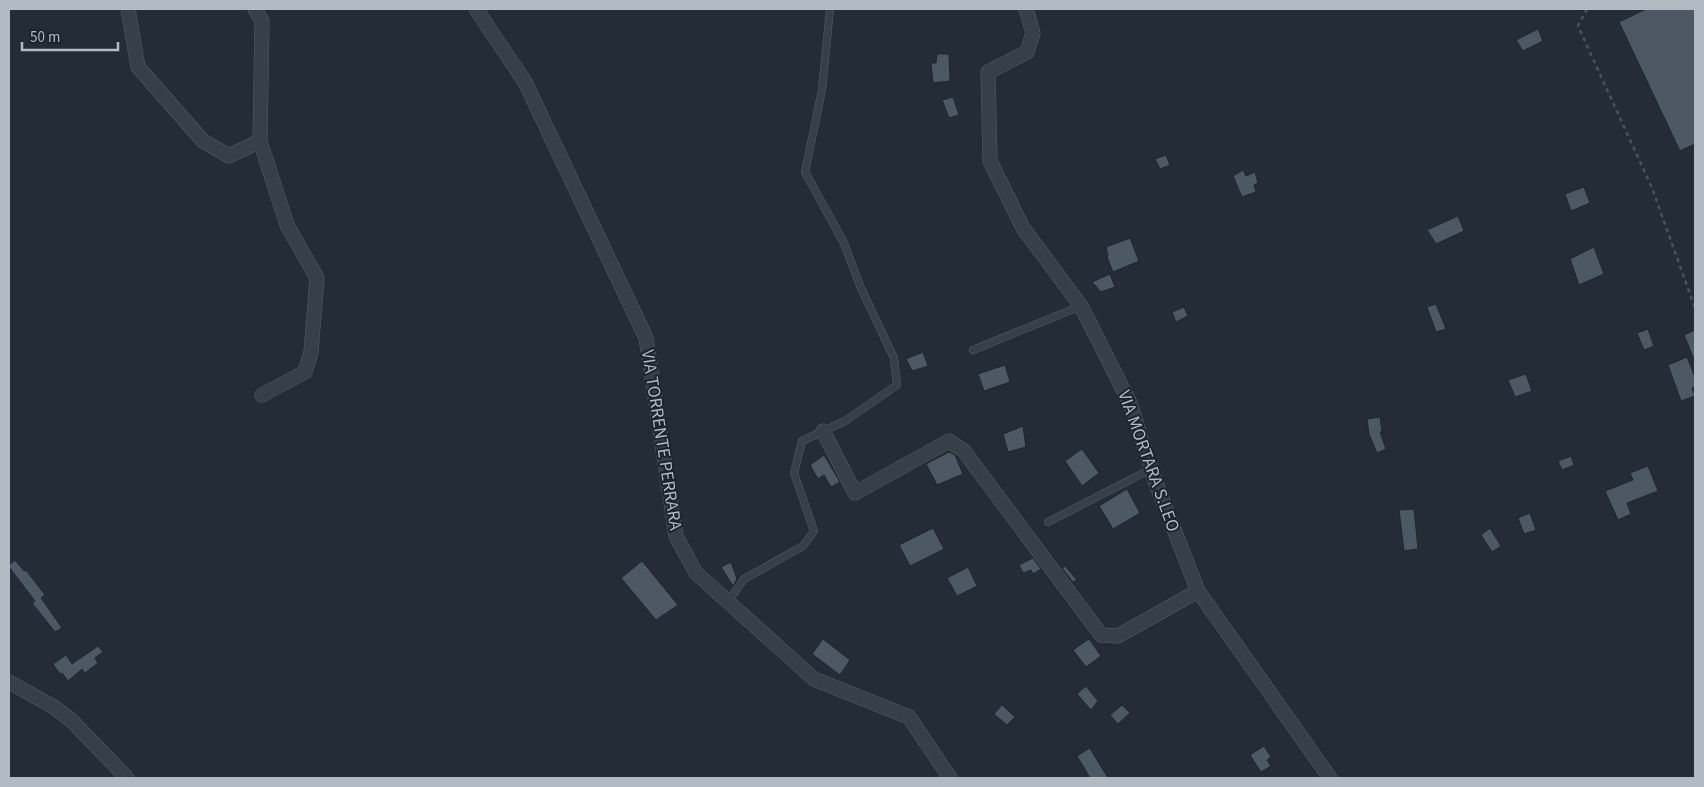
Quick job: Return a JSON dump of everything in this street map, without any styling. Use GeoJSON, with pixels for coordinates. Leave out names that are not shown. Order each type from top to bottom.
{"type":"FeatureCollection","features":[{"type":"Feature","properties":{"kind":"street"},"geometry":{"type":"LineString","coordinates":[[128,9],[138,67],[203,141],[230,156],[260,141]]}},
{"type":"Feature","properties":{"kind":"street"},"geometry":{"type":"LineString","coordinates":[[255,9],[262,21],[260,141],[287,225],[317,278],[311,352],[305,372],[262,395]]}},
{"type":"Feature","properties":{"kind":"street","name":"VIA TORRENTE PERRARA"},"geometry":{"type":"LineString","coordinates":[[476,9],[525,82],[646,338],[676,536],[696,573],[814,679],[909,717],[950,778]]}},
{"type":"Feature","properties":{"kind":"street","name":"VIA MORTARA S.LEO"},"geometry":{"type":"LineString","coordinates":[[1026,9],[1033,33],[1027,52],[988,72],[990,161],[1023,228],[1081,306],[1130,403],[1151,468],[1198,592],[1330,778]]}},
{"type":"Feature","properties":{"kind":"street"},"geometry":{"type":"LineString","coordinates":[[823,431],[855,493],[948,441],[964,451],[1100,635],[1118,636],[1198,592]]}},
{"type":"Feature","properties":{"kind":"street"},"geometry":{"type":"LineString","coordinates":[[9,682],[54,707],[72,720],[127,778]]}},
{"type":"Feature","properties":{"kind":"lane"},"geometry":{"type":"LineString","coordinates":[[728,602],[744,579],[803,546],[814,531],[794,473],[802,441],[845,421],[897,385],[894,358],[860,286],[844,242],[805,172],[822,90],[830,9]]}},
{"type":"Feature","properties":{"kind":"lane"},"geometry":{"type":"LineString","coordinates":[[972,350],[1081,306]]}},
{"type":"Feature","properties":{"kind":"lane"},"geometry":{"type":"LineString","coordinates":[[1048,522],[1151,468]]}},
{"type":"Feature","properties":{"kind":"path"},"geometry":{"type":"LineString","coordinates":[[1587,9],[1578,26],[1652,188],[1695,308]]}},
{"type":"Feature","properties":{"kind":"building"},"geometry":{"type":"Polygon","coordinates":[[[1646,9],[1695,9],[1695,144],[1680,151],[1619,22],[1646,9]]]}},
{"type":"Feature","properties":{"kind":"building"},"geometry":{"type":"Polygon","coordinates":[[[1538,29],[1543,41],[1523,51],[1516,40],[1538,29]]]}},
{"type":"Feature","properties":{"kind":"building"},"geometry":{"type":"Polygon","coordinates":[[[937,54],[949,54],[950,81],[933,83],[931,63],[936,63],[937,54]]]}},
{"type":"Feature","properties":{"kind":"building"},"geometry":{"type":"Polygon","coordinates":[[[953,97],[959,115],[949,118],[942,100],[953,97]]]}},
{"type":"Feature","properties":{"kind":"building"},"geometry":{"type":"Polygon","coordinates":[[[1166,155],[1170,165],[1160,169],[1155,159],[1166,155]]]}},
{"type":"Feature","properties":{"kind":"building"},"geometry":{"type":"Polygon","coordinates":[[[1243,170],[1246,176],[1255,172],[1258,183],[1254,185],[1256,192],[1242,197],[1233,176],[1243,170]]]}},
{"type":"Feature","properties":{"kind":"building"},"geometry":{"type":"Polygon","coordinates":[[[1584,187],[1590,203],[1571,211],[1565,194],[1584,187]]]}},
{"type":"Feature","properties":{"kind":"building"},"geometry":{"type":"Polygon","coordinates":[[[1458,216],[1464,231],[1436,244],[1427,230],[1458,216]]]}},
{"type":"Feature","properties":{"kind":"building"},"geometry":{"type":"Polygon","coordinates":[[[1130,238],[1139,261],[1113,272],[1107,257],[1106,247],[1130,238]]]}},
{"type":"Feature","properties":{"kind":"building"},"geometry":{"type":"Polygon","coordinates":[[[1594,247],[1604,274],[1579,285],[1570,259],[1594,247]]]}},
{"type":"Feature","properties":{"kind":"building"},"geometry":{"type":"Polygon","coordinates":[[[1110,274],[1115,287],[1101,292],[1092,282],[1110,274]]]}},
{"type":"Feature","properties":{"kind":"building"},"geometry":{"type":"Polygon","coordinates":[[[1436,304],[1446,329],[1436,332],[1427,307],[1436,304]]]}},
{"type":"Feature","properties":{"kind":"building"},"geometry":{"type":"Polygon","coordinates":[[[1184,307],[1188,316],[1176,322],[1172,312],[1184,307]]]}},
{"type":"Feature","properties":{"kind":"building"},"geometry":{"type":"Polygon","coordinates":[[[1648,329],[1654,346],[1644,350],[1637,333],[1648,329]]]}},
{"type":"Feature","properties":{"kind":"building"},"geometry":{"type":"Polygon","coordinates":[[[1695,330],[1695,362],[1684,335],[1695,330]]]}},
{"type":"Feature","properties":{"kind":"building"},"geometry":{"type":"Polygon","coordinates":[[[923,352],[928,366],[912,371],[906,359],[923,352]]]}},
{"type":"Feature","properties":{"kind":"building"},"geometry":{"type":"Polygon","coordinates":[[[1687,357],[1695,377],[1695,387],[1692,388],[1695,396],[1681,401],[1668,365],[1687,357]]]}},
{"type":"Feature","properties":{"kind":"building"},"geometry":{"type":"Polygon","coordinates":[[[1005,365],[1010,382],[984,391],[978,374],[1005,365]]]}},
{"type":"Feature","properties":{"kind":"building"},"geometry":{"type":"Polygon","coordinates":[[[1526,374],[1532,391],[1515,397],[1508,380],[1526,374]]]}},
{"type":"Feature","properties":{"kind":"building"},"geometry":{"type":"Polygon","coordinates":[[[1380,417],[1382,432],[1380,432],[1386,449],[1377,453],[1369,434],[1367,419],[1380,417]]]}},
{"type":"Feature","properties":{"kind":"building"},"geometry":{"type":"Polygon","coordinates":[[[1023,426],[1026,447],[1008,452],[1003,434],[1023,426]]]}},
{"type":"Feature","properties":{"kind":"building"},"geometry":{"type":"Polygon","coordinates":[[[1082,449],[1099,473],[1082,486],[1065,461],[1082,449]]]}},
{"type":"Feature","properties":{"kind":"building"},"geometry":{"type":"Polygon","coordinates":[[[949,452],[955,455],[963,474],[937,485],[926,464],[949,452]]]}},
{"type":"Feature","properties":{"kind":"building"},"geometry":{"type":"Polygon","coordinates":[[[824,455],[840,482],[831,487],[824,475],[818,479],[810,465],[824,455]]]}},
{"type":"Feature","properties":{"kind":"building"},"geometry":{"type":"Polygon","coordinates":[[[1571,456],[1574,465],[1562,470],[1558,461],[1571,456]]]}},
{"type":"Feature","properties":{"kind":"building"},"geometry":{"type":"Polygon","coordinates":[[[1648,466],[1658,491],[1627,503],[1631,514],[1618,520],[1605,491],[1633,480],[1630,473],[1648,466]]]}},
{"type":"Feature","properties":{"kind":"building"},"geometry":{"type":"Polygon","coordinates":[[[1127,489],[1140,513],[1113,529],[1099,506],[1127,489]]]}},
{"type":"Feature","properties":{"kind":"building"},"geometry":{"type":"Polygon","coordinates":[[[1414,509],[1418,549],[1404,551],[1399,510],[1414,509]]]}},
{"type":"Feature","properties":{"kind":"building"},"geometry":{"type":"Polygon","coordinates":[[[1530,513],[1536,530],[1524,534],[1518,518],[1530,513]]]}},
{"type":"Feature","properties":{"kind":"building"},"geometry":{"type":"Polygon","coordinates":[[[933,528],[944,549],[910,566],[899,545],[933,528]]]}},
{"type":"Feature","properties":{"kind":"building"},"geometry":{"type":"Polygon","coordinates":[[[1490,528],[1501,546],[1492,552],[1481,535],[1490,528]]]}},
{"type":"Feature","properties":{"kind":"building"},"geometry":{"type":"Polygon","coordinates":[[[1033,558],[1041,569],[1033,574],[1031,570],[1023,573],[1019,565],[1033,558]]]}},
{"type":"Feature","properties":{"kind":"building"},"geometry":{"type":"Polygon","coordinates":[[[15,560],[24,571],[26,570],[45,595],[41,598],[62,628],[55,632],[32,603],[35,601],[9,567],[15,560]]]}},
{"type":"Feature","properties":{"kind":"building"},"geometry":{"type":"Polygon","coordinates":[[[642,561],[678,605],[656,620],[621,578],[642,561]]]}},
{"type":"Feature","properties":{"kind":"building"},"geometry":{"type":"Polygon","coordinates":[[[731,562],[737,579],[733,586],[721,567],[731,562]]]}},
{"type":"Feature","properties":{"kind":"building"},"geometry":{"type":"Polygon","coordinates":[[[1065,566],[1077,580],[1073,582],[1062,568],[1065,566]]]}},
{"type":"Feature","properties":{"kind":"building"},"geometry":{"type":"Polygon","coordinates":[[[968,567],[977,586],[957,596],[947,578],[968,567]]]}},
{"type":"Feature","properties":{"kind":"building"},"geometry":{"type":"Polygon","coordinates":[[[823,639],[850,660],[840,675],[812,654],[823,639]]]}},
{"type":"Feature","properties":{"kind":"building"},"geometry":{"type":"Polygon","coordinates":[[[1089,639],[1101,656],[1086,667],[1073,650],[1089,639]]]}},
{"type":"Feature","properties":{"kind":"building"},"geometry":{"type":"Polygon","coordinates":[[[98,646],[103,652],[95,658],[98,663],[85,673],[82,669],[68,681],[53,664],[66,655],[72,664],[98,646]]]}},
{"type":"Feature","properties":{"kind":"building"},"geometry":{"type":"Polygon","coordinates":[[[1086,686],[1098,701],[1091,710],[1077,694],[1086,686]]]}},
{"type":"Feature","properties":{"kind":"building"},"geometry":{"type":"Polygon","coordinates":[[[1002,705],[1015,717],[1007,725],[994,714],[1002,705]]]}},
{"type":"Feature","properties":{"kind":"building"},"geometry":{"type":"Polygon","coordinates":[[[1122,705],[1130,713],[1118,724],[1110,715],[1122,705]]]}},
{"type":"Feature","properties":{"kind":"building"},"geometry":{"type":"Polygon","coordinates":[[[1264,746],[1271,757],[1267,760],[1271,766],[1261,772],[1250,755],[1264,746]]]}},
{"type":"Feature","properties":{"kind":"building"},"geometry":{"type":"Polygon","coordinates":[[[1090,748],[1108,778],[1090,778],[1077,756],[1090,748]]]}}]}
